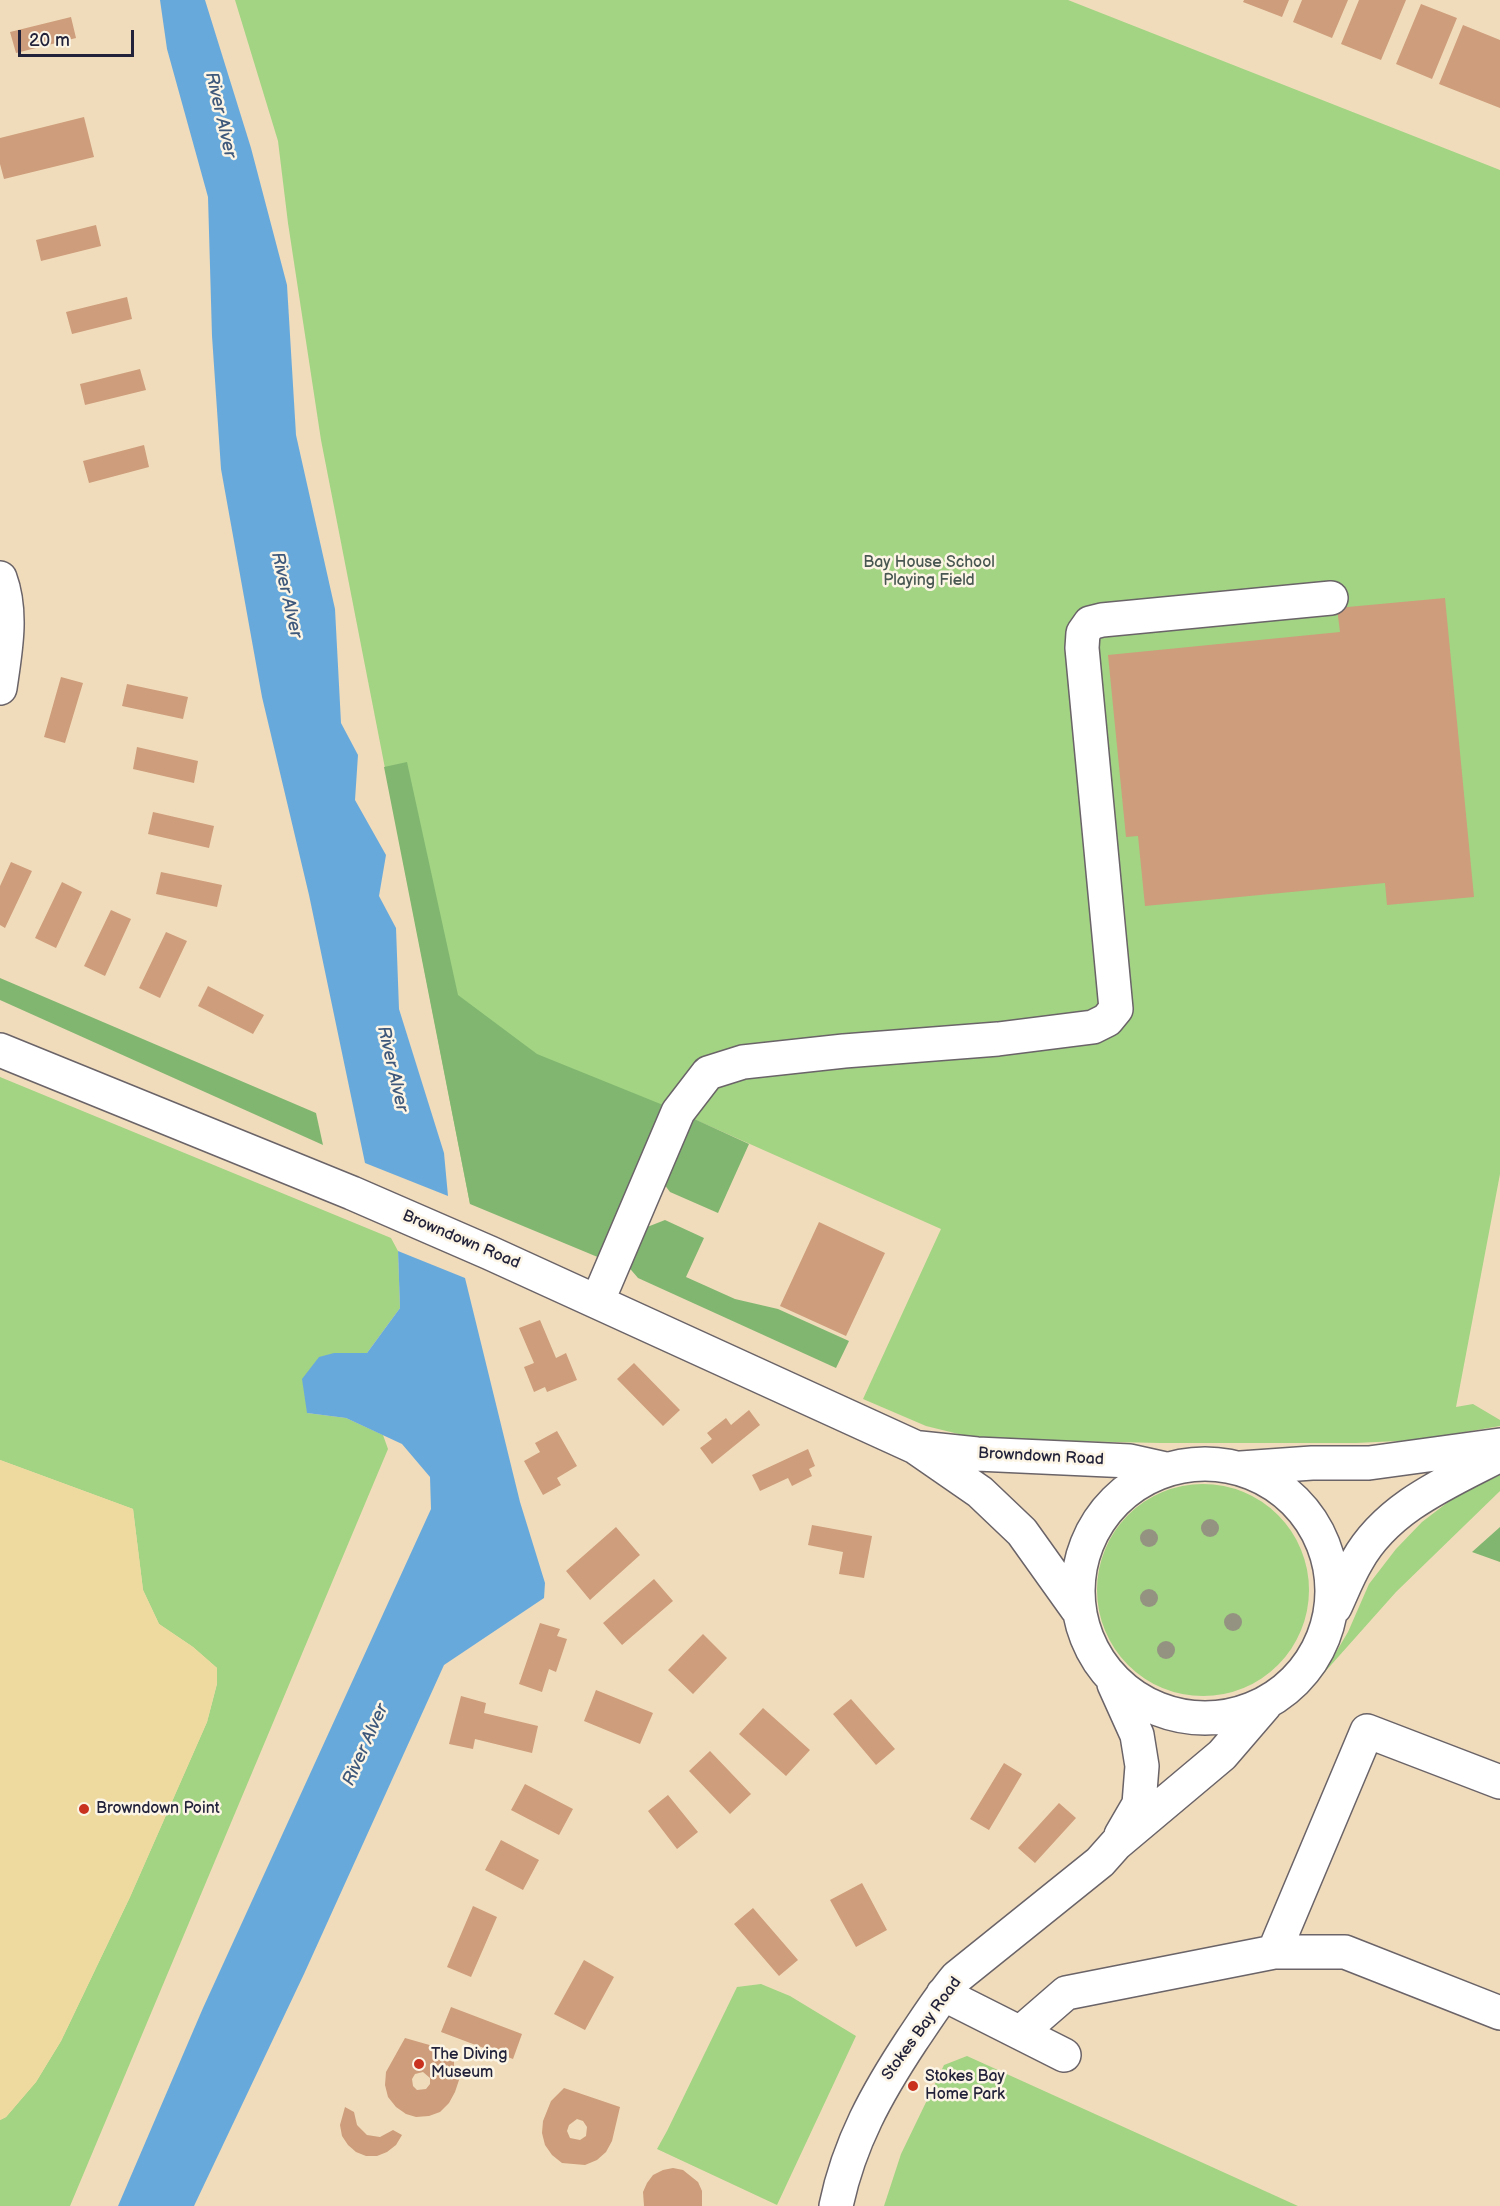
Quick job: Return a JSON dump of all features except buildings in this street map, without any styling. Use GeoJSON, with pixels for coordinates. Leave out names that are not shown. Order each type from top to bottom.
{"type":"FeatureCollection","features":[{"type":"Feature","properties":{"kind":"street"},"geometry":{"type":"LineString","coordinates":[[0,578],[5,601],[6,624],[6,651],[0,688]]}},
{"type":"Feature","properties":{"kind":"street"},"geometry":{"type":"LineString","coordinates":[[598,1300],[678,1112],[708,1073],[743,1062],[844,1051],[998,1039],[1093,1027],[1107,1020],[1116,1009],[1082,648],[1083,633],[1090,623],[1102,620],[1331,598]]}},
{"type":"Feature","properties":{"kind":"street","name":"Browndown Road"},"geometry":{"type":"LineString","coordinates":[[0,1050],[352,1193],[598,1300],[915,1447],[980,1492],[1022,1532],[1077,1609]]}},
{"type":"Feature","properties":{"kind":"street"},"geometry":{"type":"LineString","coordinates":[[1240,1468],[1312,1463],[1369,1463],[1500,1445]]}},
{"type":"Feature","properties":{"kind":"street","name":"Browndown Road"},"geometry":{"type":"LineString","coordinates":[[915,1447],[977,1454],[1130,1461],[1166,1469]]}},
{"type":"Feature","properties":{"kind":"street"},"geometry":{"type":"LineString","coordinates":[[1331,1615],[1358,1560],[1384,1525],[1420,1497],[1500,1455]]}},
{"type":"Feature","properties":{"kind":"street","name":"Stokes Bay Road"},"geometry":{"type":"LineString","coordinates":[[836,2206],[856,2139],[882,2085],[943,1994],[957,1977],[1100,1862],[1116,1844],[1222,1755],[1265,1705],[1296,1682],[1318,1651],[1331,1615],[1332,1578],[1323,1541],[1303,1508],[1274,1484],[1240,1468],[1203,1463],[1166,1469],[1134,1485],[1107,1508],[1088,1538],[1084,1550],[1077,1572],[1077,1609],[1089,1648],[1113,1682],[1137,1734],[1142,1766],[1139,1804],[1116,1844]]}},
{"type":"Feature","properties":{"kind":"street","name":"Stokes Bay Road"},"geometry":{"type":"LineString","coordinates":[[1113,1682],[1146,1706],[1185,1718],[1226,1718],[1265,1705]]}},
{"type":"Feature","properties":{"kind":"street"},"geometry":{"type":"LineString","coordinates":[[1274,1952],[1367,1731],[1500,1782]]}},
{"type":"Feature","properties":{"kind":"street"},"geometry":{"type":"LineString","coordinates":[[1020,2032],[1066,1993],[1274,1952],[1345,1952],[1500,2013]]}},
{"type":"Feature","properties":{"kind":"street"},"geometry":{"type":"LineString","coordinates":[[943,1994],[1064,2055]]}},
{"type":"Feature","properties":{"kind":"green space","name":"Bay House School Playing Field"},"geometry":{"type":"Polygon","coordinates":[[[235,0],[1068,0],[1500,170],[1500,1174],[1456,1407],[1473,1404],[1500,1420],[1500,1426],[1419,1440],[1356,1443],[1160,1443],[979,1439],[926,1426],[863,1399],[941,1229],[669,1108],[470,1204],[321,440],[278,141],[235,0]]]}},
{"type":"Feature","properties":{"kind":"green space"},"geometry":{"type":"Polygon","coordinates":[[[407,762],[458,995],[537,1054],[668,1107],[600,1258],[470,1204],[384,767],[407,762]]]}},
{"type":"Feature","properties":{"kind":"green space"},"geometry":{"type":"Polygon","coordinates":[[[0,978],[316,1113],[323,1145],[0,1000],[0,978]]]}},
{"type":"Feature","properties":{"kind":"green space"},"geometry":{"type":"Polygon","coordinates":[[[0,1077],[391,1238],[398,1251],[400,1308],[367,1353],[334,1353],[307,1413],[346,1418],[383,1435],[388,1449],[70,2206],[0,2206],[0,2120],[6,2117],[36,2082],[61,2041],[130,1897],[207,1722],[217,1684],[217,1668],[193,1647],[159,1624],[143,1590],[133,1509],[0,1460],[0,1077]]]}},
{"type":"Feature","properties":{"kind":"green space"},"geometry":{"type":"Polygon","coordinates":[[[690,1117],[749,1144],[718,1213],[670,1192],[661,1180],[690,1117]]]}},
{"type":"Feature","properties":{"kind":"green space"},"geometry":{"type":"Polygon","coordinates":[[[665,1220],[704,1238],[686,1277],[735,1299],[778,1309],[849,1341],[836,1368],[638,1278],[626,1264],[642,1229],[665,1220]]]}},
{"type":"Feature","properties":{"kind":"green space"},"geometry":{"type":"Polygon","coordinates":[[[1500,1475],[1500,1491],[1396,1592],[1323,1674],[1348,1632],[1369,1584],[1396,1549],[1422,1522],[1456,1496],[1500,1475]]]}},
{"type":"Feature","properties":{"kind":"green space"},"geometry":{"type":"Polygon","coordinates":[[[1193,1484],[1213,1484],[1234,1488],[1253,1496],[1278,1515],[1291,1531],[1301,1549],[1307,1569],[1309,1590],[1307,1611],[1301,1631],[1291,1649],[1278,1665],[1253,1684],[1234,1692],[1213,1696],[1193,1696],[1172,1692],[1153,1684],[1121,1657],[1109,1640],[1101,1621],[1097,1600],[1097,1580],[1101,1559],[1109,1540],[1136,1508],[1153,1496],[1172,1488],[1193,1484]]]}},
{"type":"Feature","properties":{"kind":"green space"},"geometry":{"type":"Polygon","coordinates":[[[1500,1527],[1500,1562],[1472,1552],[1500,1527]]]}},
{"type":"Feature","properties":{"kind":"green space"},"geometry":{"type":"Polygon","coordinates":[[[761,1984],[790,1996],[856,2036],[777,2205],[657,2149],[737,1987],[761,1984]]]}},
{"type":"Feature","properties":{"kind":"green space"},"geometry":{"type":"Polygon","coordinates":[[[967,2056],[1298,2206],[884,2206],[901,2154],[944,2065],[967,2056]]]}},
{"type":"Feature","properties":{"kind":"sand","name":"Browndown Point"},"geometry":{"type":"Polygon","coordinates":[[[0,1460],[133,1509],[143,1590],[159,1624],[193,1647],[217,1668],[217,1683],[207,1722],[130,1897],[61,2041],[36,2082],[6,2117],[0,2120],[0,1460]]]}},
{"type":"Feature","properties":{"kind":"water","name":"River Alver"},"geometry":{"type":"Polygon","coordinates":[[[160,0],[205,0],[251,148],[287,285],[296,435],[335,609],[341,723],[358,755],[355,800],[386,855],[379,896],[396,928],[399,1009],[444,1153],[448,1196],[365,1163],[309,895],[262,697],[221,469],[212,336],[208,197],[167,49],[160,0]]]}},
{"type":"Feature","properties":{"kind":"water","name":"River Alver"},"geometry":{"type":"Polygon","coordinates":[[[398,1251],[465,1278],[520,1502],[545,1583],[544,1598],[444,1665],[304,1974],[194,2206],[118,2206],[203,2008],[431,1509],[430,1477],[402,1444],[346,1418],[307,1413],[302,1379],[319,1357],[334,1353],[367,1353],[400,1308],[398,1251]]]}},
{"type":"Feature","properties":{"kind":"place","name":"Browndown Point"},"geometry":{"type":"Point","coordinates":[84,1809]}},
{"type":"Feature","properties":{"kind":"place","name":"The Diving Museum"},"geometry":{"type":"Point","coordinates":[419,2064]}},
{"type":"Feature","properties":{"kind":"place","name":"Stokes Bay Home Park"},"geometry":{"type":"Point","coordinates":[913,2086]}}]}
